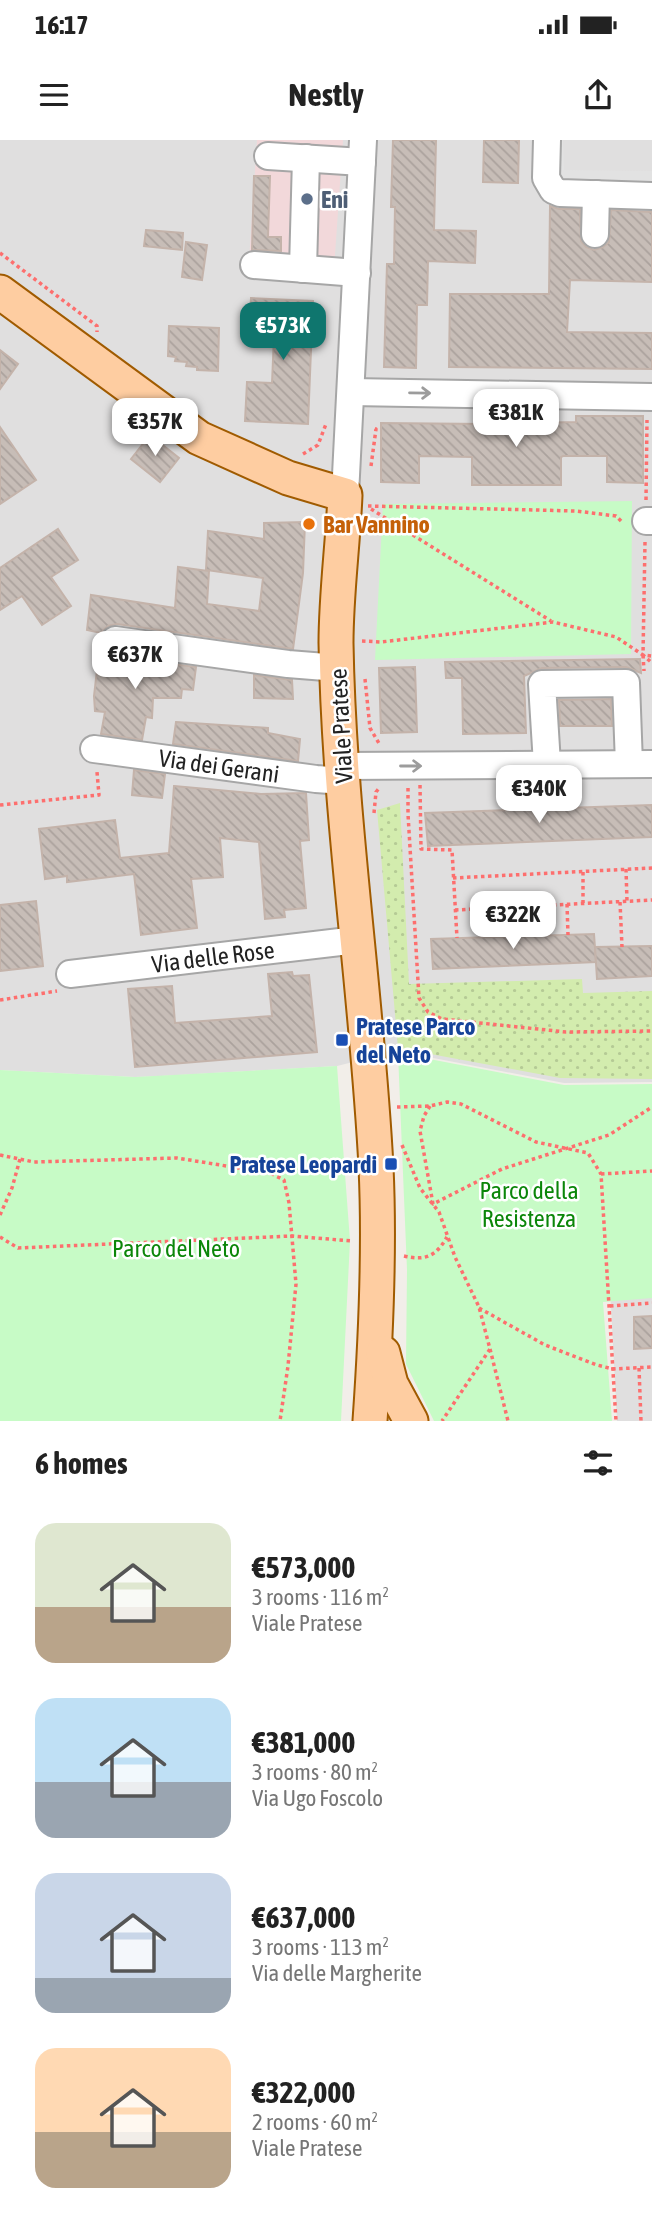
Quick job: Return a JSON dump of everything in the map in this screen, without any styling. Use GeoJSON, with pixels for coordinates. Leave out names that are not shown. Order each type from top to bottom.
{"type":"FeatureCollection","features":[{"type":"Feature","properties":{"kind":"main road"},"geometry":{"type":"LineString","coordinates":[[0,270],[224,438],[246,460]]}},
{"type":"Feature","properties":{"kind":"main road"},"geometry":{"type":"LineString","coordinates":[[0,292],[199,438],[359,506]]}},
{"type":"Feature","properties":{"kind":"main road","name":"Viale Pratese"},"geometry":{"type":"LineString","coordinates":[[359,506],[336,615],[355,666],[343,774],[376,1165],[379,1240],[370,1421]]}},
{"type":"Feature","properties":{"kind":"main road","name":"Viale Pratese"},"geometry":{"type":"LineString","coordinates":[[377,1311],[386,1369],[398,1399],[411,1421]]}},
{"type":"Feature","properties":{"kind":"street"},"geometry":{"type":"LineString","coordinates":[[547,140],[546,178],[553,190],[652,196]]}},
{"type":"Feature","properties":{"kind":"street"},"geometry":{"type":"LineString","coordinates":[[268,156],[306,158],[363,151]]}},
{"type":"Feature","properties":{"kind":"street","name":"Viale Pratese"},"geometry":{"type":"LineString","coordinates":[[359,506],[351,392],[363,151]]}},
{"type":"Feature","properties":{"kind":"street"},"geometry":{"type":"LineString","coordinates":[[303,269],[306,158]]}},
{"type":"Feature","properties":{"kind":"street"},"geometry":{"type":"LineString","coordinates":[[595,234],[596,194]]}},
{"type":"Feature","properties":{"kind":"street"},"geometry":{"type":"LineString","coordinates":[[254,265],[357,273]]}},
{"type":"Feature","properties":{"kind":"street"},"geometry":{"type":"LineString","coordinates":[[351,392],[652,397]]}},
{"type":"Feature","properties":{"kind":"street"},"geometry":{"type":"LineString","coordinates":[[115,640],[288,664],[355,666]]}},
{"type":"Feature","properties":{"kind":"street"},"geometry":{"type":"LineString","coordinates":[[547,765],[542,684],[625,683],[640,764]]}},
{"type":"Feature","properties":{"kind":"street","name":"Via dei Gerani"},"geometry":{"type":"LineString","coordinates":[[94,748],[343,774],[414,773],[547,765],[640,764]]}},
{"type":"Feature","properties":{"kind":"street","name":"Via delle Rose"},"geometry":{"type":"LineString","coordinates":[[70,974],[357,940]]}},
{"type":"Feature","properties":{"kind":"path"},"geometry":{"type":"LineString","coordinates":[[0,253],[97,326],[97,332]]}},
{"type":"Feature","properties":{"kind":"path"},"geometry":{"type":"LineString","coordinates":[[299,456],[317,445],[324,424]]}},
{"type":"Feature","properties":{"kind":"path"},"geometry":{"type":"LineString","coordinates":[[371,467],[376,429]]}},
{"type":"Feature","properties":{"kind":"path"},"geometry":{"type":"LineString","coordinates":[[359,506],[576,511],[616,516],[641,523]]}},
{"type":"Feature","properties":{"kind":"path"},"geometry":{"type":"LineString","coordinates":[[359,506],[553,622],[616,637],[643,655],[652,656]]}},
{"type":"Feature","properties":{"kind":"path"},"geometry":{"type":"LineString","coordinates":[[380,744],[370,728],[355,666],[361,640],[382,642],[553,622]]}},
{"type":"Feature","properties":{"kind":"path"},"geometry":{"type":"LineString","coordinates":[[0,805],[99,795],[94,748]]}},
{"type":"Feature","properties":{"kind":"path"},"geometry":{"type":"LineString","coordinates":[[414,773],[421,849],[452,850],[457,938]]}},
{"type":"Feature","properties":{"kind":"path"},"geometry":{"type":"LineString","coordinates":[[414,773],[408,814],[419,998],[428,1012],[442,1019],[566,1032],[652,1031]]}},
{"type":"Feature","properties":{"kind":"path"},"geometry":{"type":"LineString","coordinates":[[374,820],[376,792],[381,786]]}},
{"type":"Feature","properties":{"kind":"path"},"geometry":{"type":"LineString","coordinates":[[453,878],[652,868]]}},
{"type":"Feature","properties":{"kind":"path"},"geometry":{"type":"LineString","coordinates":[[626,869],[627,901]]}},
{"type":"Feature","properties":{"kind":"path"},"geometry":{"type":"LineString","coordinates":[[583,872],[583,903]]}},
{"type":"Feature","properties":{"kind":"path"},"geometry":{"type":"LineString","coordinates":[[455,910],[652,900]]}},
{"type":"Feature","properties":{"kind":"path"},"geometry":{"type":"LineString","coordinates":[[620,902],[622,947]]}},
{"type":"Feature","properties":{"kind":"path"},"geometry":{"type":"LineString","coordinates":[[567,904],[568,935]]}},
{"type":"Feature","properties":{"kind":"path"},"geometry":{"type":"LineString","coordinates":[[513,907],[516,936]]}},
{"type":"Feature","properties":{"kind":"path"},"geometry":{"type":"LineString","coordinates":[[0,1000],[62,990],[70,974]]}},
{"type":"Feature","properties":{"kind":"path"},"geometry":{"type":"LineString","coordinates":[[398,1120],[396,1107],[447,1102],[461,1104],[536,1142],[588,1153],[601,1174],[616,1421]]}},
{"type":"Feature","properties":{"kind":"path"},"geometry":{"type":"LineString","coordinates":[[430,1105],[420,1131],[433,1204]]}},
{"type":"Feature","properties":{"kind":"path"},"geometry":{"type":"LineString","coordinates":[[433,1204],[502,1169],[609,1135],[652,1107]]}},
{"type":"Feature","properties":{"kind":"path"},"geometry":{"type":"LineString","coordinates":[[400,1133],[402,1146],[420,1188],[439,1212],[447,1237],[479,1307],[508,1421]]}},
{"type":"Feature","properties":{"kind":"path"},"geometry":{"type":"LineString","coordinates":[[0,1155],[34,1162],[177,1158],[270,1173],[284,1180],[289,1203],[296,1284],[288,1366],[279,1421]]}},
{"type":"Feature","properties":{"kind":"path"},"geometry":{"type":"LineString","coordinates":[[0,1215],[12,1188],[20,1159]]}},
{"type":"Feature","properties":{"kind":"path"},"geometry":{"type":"LineString","coordinates":[[601,1174],[652,1171]]}},
{"type":"Feature","properties":{"kind":"path"},"geometry":{"type":"LineString","coordinates":[[0,1237],[18,1248],[292,1237],[350,1241]]}},
{"type":"Feature","properties":{"kind":"path"},"geometry":{"type":"LineString","coordinates":[[399,1255],[419,1259],[439,1252],[447,1237]]}},
{"type":"Feature","properties":{"kind":"path"},"geometry":{"type":"LineString","coordinates":[[610,1306],[652,1303]]}},
{"type":"Feature","properties":{"kind":"path"},"geometry":{"type":"LineString","coordinates":[[479,1307],[545,1345],[597,1365],[613,1369],[652,1367]]}},
{"type":"Feature","properties":{"kind":"path"},"geometry":{"type":"LineString","coordinates":[[442,1421],[490,1349]]}},
{"type":"Feature","properties":{"kind":"path"},"geometry":{"type":"LineString","coordinates":[[639,1368],[641,1421]]}},
{"type":"Feature","properties":{"kind":"shaded area"},"geometry":{"type":"Polygon","coordinates":[[[0,140],[652,140],[652,1082],[564,1083],[397,1051],[337,1066],[161,1076],[0,1070],[0,140]]]}},
{"type":"Feature","properties":{"kind":"shaded area"},"geometry":{"type":"Polygon","coordinates":[[[257,140],[343,140],[333,283],[248,277],[257,140]]]}},
{"type":"Feature","properties":{"kind":"shaded area"},"geometry":{"type":"Polygon","coordinates":[[[551,140],[563,140],[564,170],[652,171],[652,187],[550,186],[551,140]]]}},
{"type":"Feature","properties":{"kind":"shaded area"},"geometry":{"type":"Polygon","coordinates":[[[652,1168],[652,1421],[617,1421],[604,1170],[652,1168]]]}},
{"type":"Feature","properties":{"kind":"green space"},"geometry":{"type":"Polygon","coordinates":[[[632,501],[631,654],[375,660],[383,504],[632,501]]]}},
{"type":"Feature","properties":{"kind":"green space"},"geometry":{"type":"Polygon","coordinates":[[[400,803],[409,984],[582,979],[583,993],[652,991],[652,1079],[560,1078],[398,1048],[377,810],[400,803]]]}},
{"type":"Feature","properties":{"kind":"green space","name":"Parco della Resistenza"},"geometry":{"type":"Polygon","coordinates":[[[398,1053],[564,1085],[652,1084],[652,1298],[603,1302],[612,1421],[434,1421],[406,1364],[407,1270],[398,1053]]]}},
{"type":"Feature","properties":{"kind":"green space","name":"Parco del Neto"},"geometry":{"type":"Polygon","coordinates":[[[337,1066],[350,1241],[341,1421],[0,1421],[0,1070],[135,1077],[337,1066]]]}},
{"type":"Feature","properties":{"kind":"building"},"geometry":{"type":"Polygon","coordinates":[[[393,140],[436,140],[434,230],[476,231],[475,263],[428,261],[427,305],[417,305],[416,368],[384,367],[387,264],[394,264],[395,207],[391,207],[393,140]]]}},
{"type":"Feature","properties":{"kind":"building"},"geometry":{"type":"Polygon","coordinates":[[[484,140],[519,140],[518,183],[483,182],[484,140]]]}},
{"type":"Feature","properties":{"kind":"building"},"geometry":{"type":"Polygon","coordinates":[[[254,176],[270,176],[268,237],[281,237],[281,251],[252,250],[254,176]]]}},
{"type":"Feature","properties":{"kind":"building"},"geometry":{"type":"Polygon","coordinates":[[[550,206],[580,209],[581,241],[594,250],[609,242],[611,210],[652,212],[652,282],[570,280],[567,332],[652,333],[652,369],[449,367],[450,294],[549,294],[550,206]]]}},
{"type":"Feature","properties":{"kind":"building"},"geometry":{"type":"Polygon","coordinates":[[[146,230],[183,233],[182,250],[144,246],[146,230]]]}},
{"type":"Feature","properties":{"kind":"building"},"geometry":{"type":"Polygon","coordinates":[[[186,242],[207,245],[202,280],[182,277],[186,242]]]}},
{"type":"Feature","properties":{"kind":"building"},"geometry":{"type":"Polygon","coordinates":[[[251,298],[313,301],[308,424],[245,421],[247,382],[272,383],[274,336],[249,335],[251,298]]]}},
{"type":"Feature","properties":{"kind":"building"},"geometry":{"type":"Polygon","coordinates":[[[169,326],[219,328],[218,371],[197,370],[197,367],[186,366],[187,362],[175,361],[176,357],[168,356],[169,326]]]}},
{"type":"Feature","properties":{"kind":"building"},"geometry":{"type":"Polygon","coordinates":[[[0,350],[18,364],[0,389],[0,350]]]}},
{"type":"Feature","properties":{"kind":"building"},"geometry":{"type":"Polygon","coordinates":[[[576,416],[643,416],[643,483],[607,482],[607,456],[561,457],[561,485],[472,485],[472,457],[419,456],[419,483],[381,482],[381,423],[576,422],[576,416]]]}},
{"type":"Feature","properties":{"kind":"building"},"geometry":{"type":"Polygon","coordinates":[[[0,427],[36,480],[0,504],[0,427]]]}},
{"type":"Feature","properties":{"kind":"building"},"geometry":{"type":"Polygon","coordinates":[[[150,435],[179,458],[160,482],[131,459],[150,435]]]}},
{"type":"Feature","properties":{"kind":"building"},"geometry":{"type":"Polygon","coordinates":[[[305,522],[303,573],[293,649],[117,624],[108,626],[101,633],[87,630],[91,595],[175,608],[178,567],[209,571],[207,604],[259,611],[263,578],[206,570],[208,531],[264,539],[264,523],[305,522]]]}},
{"type":"Feature","properties":{"kind":"building"},"geometry":{"type":"Polygon","coordinates":[[[58,529],[78,560],[51,577],[71,606],[42,625],[22,596],[0,610],[0,568],[58,529]]]}},
{"type":"Feature","properties":{"kind":"building"},"geometry":{"type":"Polygon","coordinates":[[[100,644],[105,652],[113,656],[196,667],[193,690],[182,689],[181,698],[153,698],[152,718],[146,717],[142,740],[101,734],[105,712],[95,711],[94,696],[100,644]]]}},
{"type":"Feature","properties":{"kind":"building"},"geometry":{"type":"Polygon","coordinates":[[[640,659],[641,673],[626,667],[542,668],[524,676],[526,733],[463,734],[462,678],[446,678],[445,662],[640,659]]]}},
{"type":"Feature","properties":{"kind":"building"},"geometry":{"type":"Polygon","coordinates":[[[415,667],[417,732],[381,733],[379,668],[415,667]]]}},
{"type":"Feature","properties":{"kind":"building"},"geometry":{"type":"Polygon","coordinates":[[[254,675],[292,680],[293,699],[254,698],[254,675]]]}},
{"type":"Feature","properties":{"kind":"building"},"geometry":{"type":"Polygon","coordinates":[[[611,699],[612,726],[560,726],[559,700],[611,699]]]}},
{"type":"Feature","properties":{"kind":"building"},"geometry":{"type":"Polygon","coordinates":[[[176,722],[268,728],[268,733],[300,739],[298,761],[173,744],[176,722]]]}},
{"type":"Feature","properties":{"kind":"building"},"geometry":{"type":"Polygon","coordinates":[[[134,770],[165,774],[162,798],[132,795],[134,770]]]}},
{"type":"Feature","properties":{"kind":"building"},"geometry":{"type":"Polygon","coordinates":[[[174,786],[261,794],[306,793],[309,840],[300,841],[306,908],[284,910],[285,917],[265,919],[259,842],[220,838],[223,877],[191,879],[197,928],[141,935],[134,874],[67,882],[67,876],[45,879],[39,829],[115,820],[120,858],[169,853],[174,786]]]}},
{"type":"Feature","properties":{"kind":"building"},"geometry":{"type":"Polygon","coordinates":[[[652,805],[652,837],[428,846],[425,813],[652,805]]]}},
{"type":"Feature","properties":{"kind":"building"},"geometry":{"type":"Polygon","coordinates":[[[36,901],[43,966],[0,971],[0,905],[36,901]]]}},
{"type":"Feature","properties":{"kind":"building"},"geometry":{"type":"Polygon","coordinates":[[[594,934],[596,962],[433,969],[431,939],[594,934]]]}},
{"type":"Feature","properties":{"kind":"building"},"geometry":{"type":"Polygon","coordinates":[[[652,946],[652,976],[597,979],[595,947],[652,946]]]}},
{"type":"Feature","properties":{"kind":"building"},"geometry":{"type":"Polygon","coordinates":[[[292,972],[293,976],[309,975],[317,1052],[135,1067],[128,989],[172,986],[175,1023],[272,1016],[268,974],[292,972]]]}},
{"type":"Feature","properties":{"kind":"building"},"geometry":{"type":"Polygon","coordinates":[[[652,1316],[652,1348],[634,1349],[634,1317],[652,1316]]]}},
{"type":"Feature","properties":{"kind":"place","name":"Eni"},"geometry":{"type":"Point","coordinates":[307,199]}},
{"type":"Feature","properties":{"kind":"place","name":"Bar Vannino"},"geometry":{"type":"Point","coordinates":[309,524]}},
{"type":"Feature","properties":{"kind":"place","name":"Pratese Parco del Neto"},"geometry":{"type":"Point","coordinates":[342,1040]}},
{"type":"Feature","properties":{"kind":"place","name":"Pratese Leopardi"},"geometry":{"type":"Point","coordinates":[391,1164]}}]}
